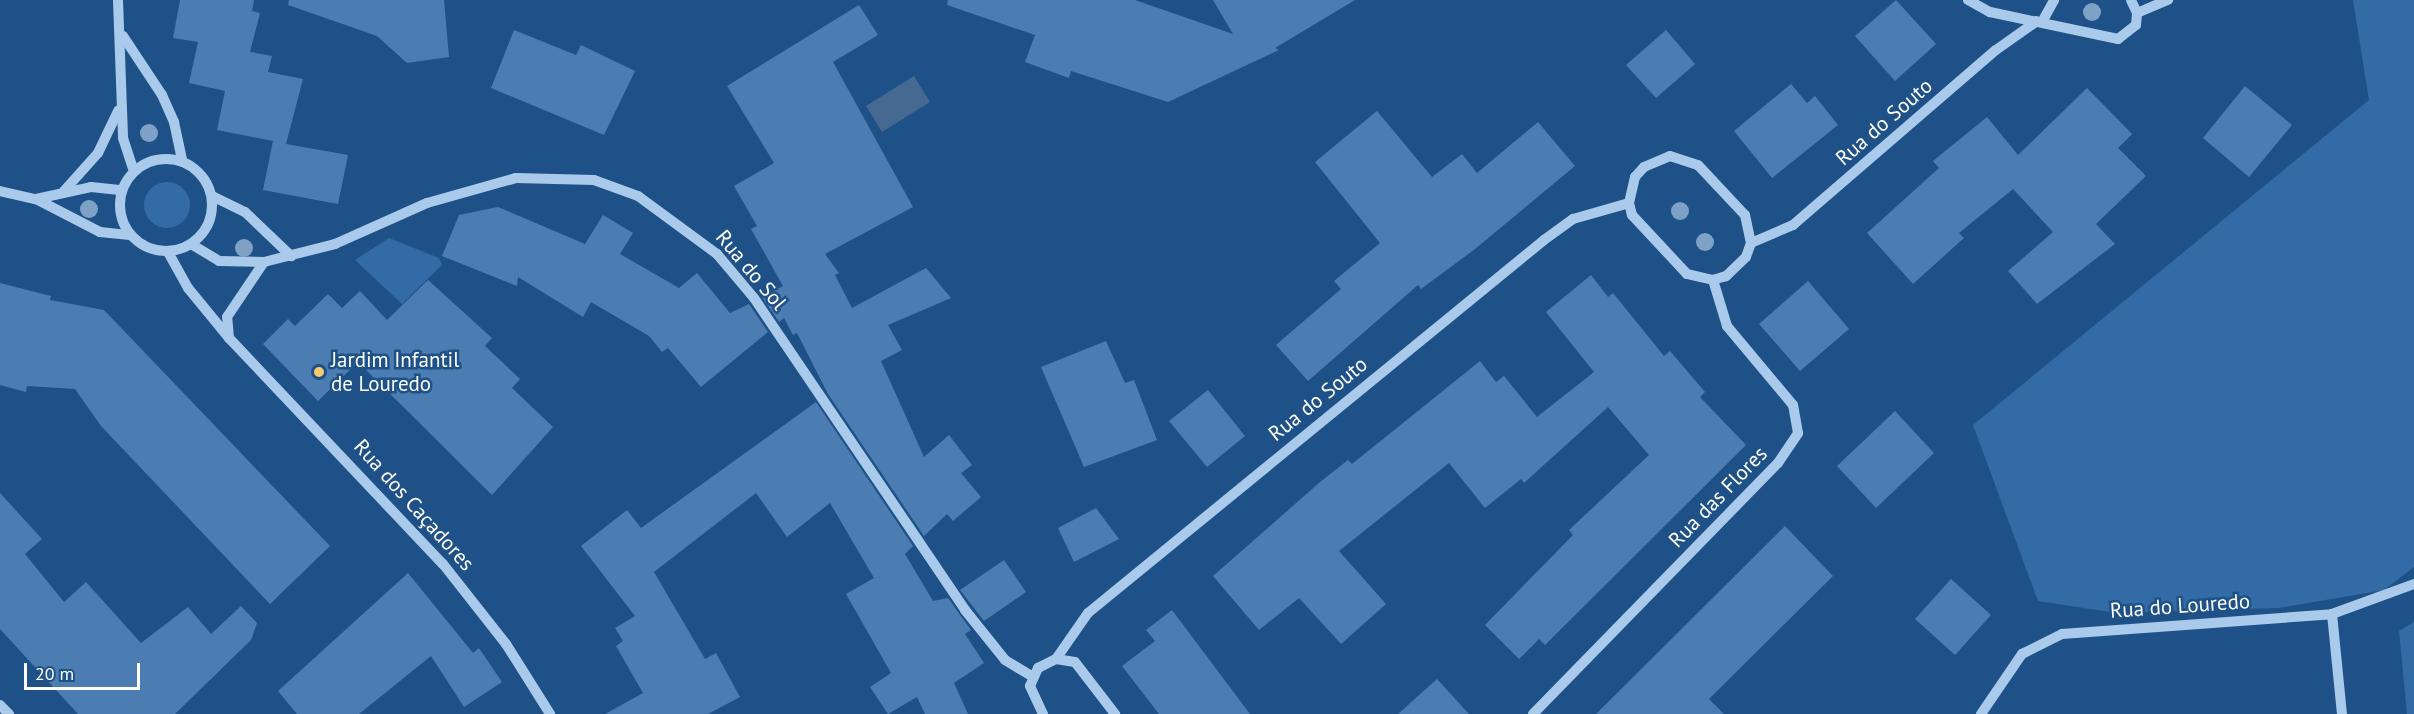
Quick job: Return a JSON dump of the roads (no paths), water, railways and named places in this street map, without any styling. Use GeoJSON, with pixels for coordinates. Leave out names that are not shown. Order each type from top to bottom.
{"type":"FeatureCollection","features":[{"type":"Feature","properties":{"kind":"street"},"geometry":{"type":"LineString","coordinates":[[118,0],[122,36],[120,105],[123,138],[134,171]]}},
{"type":"Feature","properties":{"kind":"street"},"geometry":{"type":"LineString","coordinates":[[1968,0],[1990,12],[2118,39],[2136,25],[2137,13],[2131,0]]}},
{"type":"Feature","properties":{"kind":"street","name":"Rua do Souto"},"geometry":{"type":"LineString","coordinates":[[1751,243],[1793,225],[1996,50],[2039,22],[2054,0]]}},
{"type":"Feature","properties":{"kind":"street"},"geometry":{"type":"LineString","coordinates":[[2137,13],[2168,0]]}},
{"type":"Feature","properties":{"kind":"street"},"geometry":{"type":"LineString","coordinates":[[122,36],[162,95],[174,122],[182,161]]}},
{"type":"Feature","properties":{"kind":"street"},"geometry":{"type":"LineString","coordinates":[[64,191],[98,153],[120,105]]}},
{"type":"Feature","properties":{"kind":"street"},"geometry":{"type":"LineString","coordinates":[[1671,156],[1685,159],[1698,165],[1745,215],[1751,243],[1737,269],[1713,280],[1687,274],[1639,227],[1629,203],[1630,190],[1644,167],[1671,156]]}},
{"type":"Feature","properties":{"kind":"street"},"geometry":{"type":"LineString","coordinates":[[156,160],[182,161],[201,175],[212,196],[209,223],[191,244],[168,252],[140,244],[130,235],[121,218],[122,190],[134,171],[156,160]]}},
{"type":"Feature","properties":{"kind":"street","name":"Rua do Sol"},"geometry":{"type":"LineString","coordinates":[[191,244],[219,261],[264,262],[334,244],[428,203],[516,178],[594,180],[638,196],[717,254],[739,280],[965,610],[1005,660],[1033,676]]}},
{"type":"Feature","properties":{"kind":"street"},"geometry":{"type":"LineString","coordinates":[[36,199],[64,191],[91,187],[122,190]]}},
{"type":"Feature","properties":{"kind":"street"},"geometry":{"type":"LineString","coordinates":[[0,191],[36,199],[73,222],[100,232],[130,235]]}},
{"type":"Feature","properties":{"kind":"street"},"geometry":{"type":"LineString","coordinates":[[212,196],[244,212],[291,256]]}},
{"type":"Feature","properties":{"kind":"street","name":"Rua do Souto"},"geometry":{"type":"LineString","coordinates":[[1056,659],[1088,613],[1544,240],[1573,219],[1629,203]]}},
{"type":"Feature","properties":{"kind":"street","name":"Rua dos Caçadores"},"geometry":{"type":"LineString","coordinates":[[168,252],[188,288],[229,338],[399,512],[506,644],[550,714]]}},
{"type":"Feature","properties":{"kind":"street"},"geometry":{"type":"LineString","coordinates":[[229,338],[227,317],[264,262]]}},
{"type":"Feature","properties":{"kind":"street","name":"Rua das Flores"},"geometry":{"type":"LineString","coordinates":[[1533,714],[1778,464],[1798,433],[1793,405],[1727,326],[1713,280]]}},
{"type":"Feature","properties":{"kind":"street","name":"Rua do Louredo"},"geometry":{"type":"LineString","coordinates":[[1981,714],[2022,654],[2062,634],[2332,614],[2414,584]]}},
{"type":"Feature","properties":{"kind":"street"},"geometry":{"type":"LineString","coordinates":[[2332,614],[2342,714]]}},
{"type":"Feature","properties":{"kind":"street"},"geometry":{"type":"LineString","coordinates":[[1043,714],[1032,696],[1033,676],[1038,668],[1056,659],[1075,662],[1115,714]]}},
{"type":"Feature","properties":{"kind":"street"},"geometry":{"type":"LineString","coordinates":[[0,705],[9,714]]}},
{"type":"Feature","properties":{"kind":"place","name":"Jardim Infantil de Louredo"},"geometry":{"type":"Point","coordinates":[319,372]}}]}
